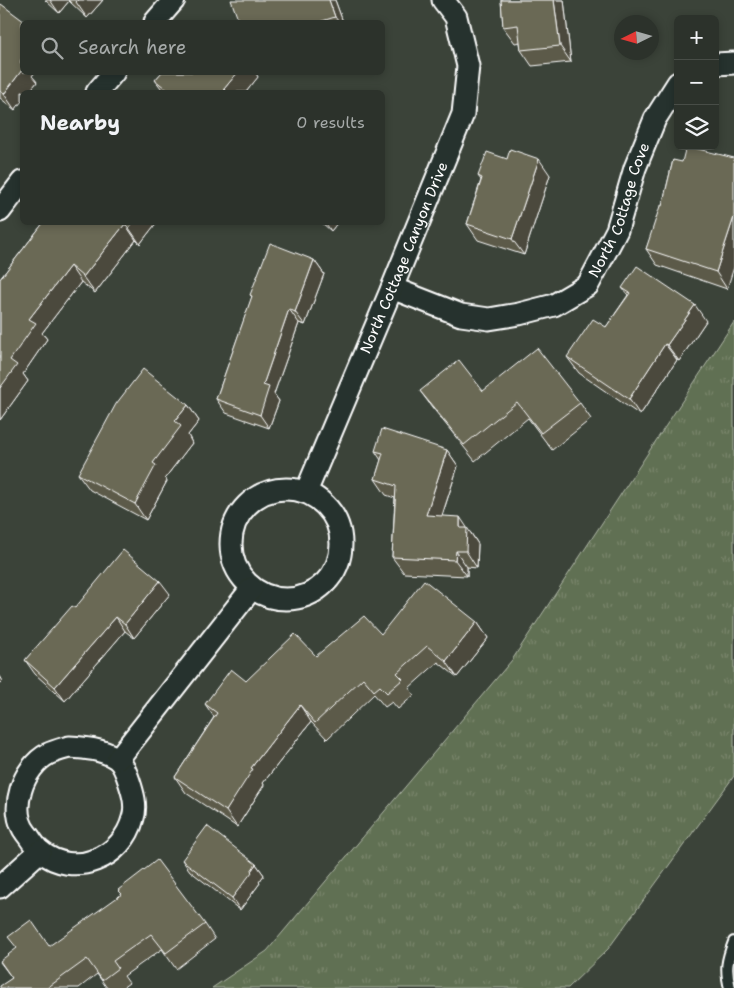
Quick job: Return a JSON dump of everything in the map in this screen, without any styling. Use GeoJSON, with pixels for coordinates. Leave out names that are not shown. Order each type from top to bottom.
{"type":"FeatureCollection","features":[{"type":"Feature","properties":{"kind":"street"},"geometry":{"type":"LineString","coordinates":[[157,20],[174,0]]}},
{"type":"Feature","properties":{"kind":"street","name":"North Cottage Canyon Drive"},"geometry":{"type":"LineString","coordinates":[[306,492],[464,114],[468,66],[456,17],[443,0]]}},
{"type":"Feature","properties":{"kind":"street"},"geometry":{"type":"LineString","coordinates":[[719,64],[734,63]]}},
{"type":"Feature","properties":{"kind":"street"},"geometry":{"type":"LineString","coordinates":[[99,90],[111,75]]}},
{"type":"Feature","properties":{"kind":"street","name":"North Cottage Cove"},"geometry":{"type":"LineString","coordinates":[[392,288],[461,315],[489,319],[554,305],[588,285],[617,230],[635,168],[655,119],[674,89]]}},
{"type":"Feature","properties":{"kind":"street"},"geometry":{"type":"LineString","coordinates":[[0,211],[20,185]]}},
{"type":"Feature","properties":{"kind":"street"},"geometry":{"type":"LineString","coordinates":[[288,489],[306,492],[322,502],[334,516],[341,534],[341,554],[334,571],[323,586],[306,596],[288,600],[269,598],[252,588],[240,576],[232,560],[230,543],[234,525],[242,510],[255,498],[271,490],[288,489]]}},
{"type":"Feature","properties":{"kind":"street"},"geometry":{"type":"LineString","coordinates":[[118,759],[252,588]]}},
{"type":"Feature","properties":{"kind":"street"},"geometry":{"type":"LineString","coordinates":[[69,747],[90,748],[118,759],[128,778],[134,797],[134,817],[125,838],[111,853],[98,860],[77,864],[58,861],[40,851],[24,830],[19,812],[20,791],[32,768],[47,754],[69,747]]}},
{"type":"Feature","properties":{"kind":"street"},"geometry":{"type":"LineString","coordinates":[[0,887],[40,851]]}},
{"type":"Feature","properties":{"kind":"lane"},"geometry":{"type":"LineString","coordinates":[[730,988],[726,976],[728,957],[734,942]]}},
{"type":"Feature","properties":{"kind":"green space"},"geometry":{"type":"Polygon","coordinates":[[[734,322],[734,776],[608,949],[568,988],[212,988],[267,951],[512,660],[734,322]]]}},
{"type":"Feature","properties":{"kind":"building"},"geometry":{"type":"Polygon","coordinates":[[[231,0],[329,0],[335,17],[325,20],[238,20],[231,0]]]}},
{"type":"Feature","properties":{"kind":"building"},"geometry":{"type":"Polygon","coordinates":[[[501,0],[554,0],[560,46],[521,50],[518,25],[503,27],[501,0]]]}},
{"type":"Feature","properties":{"kind":"building"},"geometry":{"type":"Polygon","coordinates":[[[1,4],[22,20],[20,20],[20,73],[4,94],[0,91],[1,4]]]}},
{"type":"Feature","properties":{"kind":"building"},"geometry":{"type":"Polygon","coordinates":[[[159,75],[236,75],[225,90],[168,90],[155,80],[159,75]]]}},
{"type":"Feature","properties":{"kind":"building"},"geometry":{"type":"Polygon","coordinates":[[[510,149],[539,159],[512,239],[467,224],[482,178],[478,176],[487,152],[507,159],[510,149]]]}},
{"type":"Feature","properties":{"kind":"building"},"geometry":{"type":"Polygon","coordinates":[[[685,150],[702,150],[734,158],[734,217],[716,272],[646,249],[660,206],[662,206],[673,160],[682,162],[685,150]]]}},
{"type":"Feature","properties":{"kind":"building"},"geometry":{"type":"Polygon","coordinates":[[[42,225],[124,225],[83,277],[70,266],[29,319],[36,323],[10,360],[17,365],[0,388],[0,279],[42,225]]]}},
{"type":"Feature","properties":{"kind":"building"},"geometry":{"type":"Polygon","coordinates":[[[270,243],[314,260],[295,312],[289,309],[263,385],[269,387],[260,415],[216,399],[252,296],[250,295],[270,243]]]}},
{"type":"Feature","properties":{"kind":"building"},"geometry":{"type":"Polygon","coordinates":[[[637,266],[695,305],[667,345],[665,344],[629,399],[567,357],[593,319],[606,327],[630,293],[622,288],[637,266]]]}},
{"type":"Feature","properties":{"kind":"building"},"geometry":{"type":"Polygon","coordinates":[[[537,348],[580,403],[541,433],[517,402],[464,445],[420,391],[459,360],[483,391],[537,348]]]}},
{"type":"Feature","properties":{"kind":"building"},"geometry":{"type":"Polygon","coordinates":[[[143,369],[188,405],[175,421],[181,426],[153,463],[156,465],[135,504],[78,474],[116,404],[143,369]]]}},
{"type":"Feature","properties":{"kind":"building"},"geometry":{"type":"Polygon","coordinates":[[[382,429],[447,450],[426,515],[460,517],[460,528],[467,528],[466,551],[456,551],[455,560],[392,557],[396,486],[375,479],[383,453],[375,451],[382,429]]]}},
{"type":"Feature","properties":{"kind":"building"},"geometry":{"type":"Polygon","coordinates":[[[123,550],[160,581],[125,624],[116,617],[55,687],[25,660],[72,606],[75,608],[123,550]]]}},
{"type":"Feature","properties":{"kind":"building"},"geometry":{"type":"Polygon","coordinates":[[[424,580],[477,622],[446,661],[427,646],[397,673],[403,679],[387,693],[380,686],[374,691],[363,678],[315,723],[300,705],[251,768],[253,769],[226,811],[175,777],[217,713],[205,704],[231,669],[246,681],[295,634],[316,656],[364,616],[381,634],[424,580]]]}},
{"type":"Feature","properties":{"kind":"building"},"geometry":{"type":"Polygon","coordinates":[[[207,826],[256,864],[232,898],[182,860],[207,826]]]}},
{"type":"Feature","properties":{"kind":"building"},"geometry":{"type":"Polygon","coordinates":[[[157,860],[205,924],[166,953],[151,934],[113,961],[118,968],[102,980],[87,959],[47,988],[0,988],[0,986],[12,978],[0,961],[17,948],[8,937],[31,920],[49,946],[122,894],[118,890],[157,860]]]}}]}
